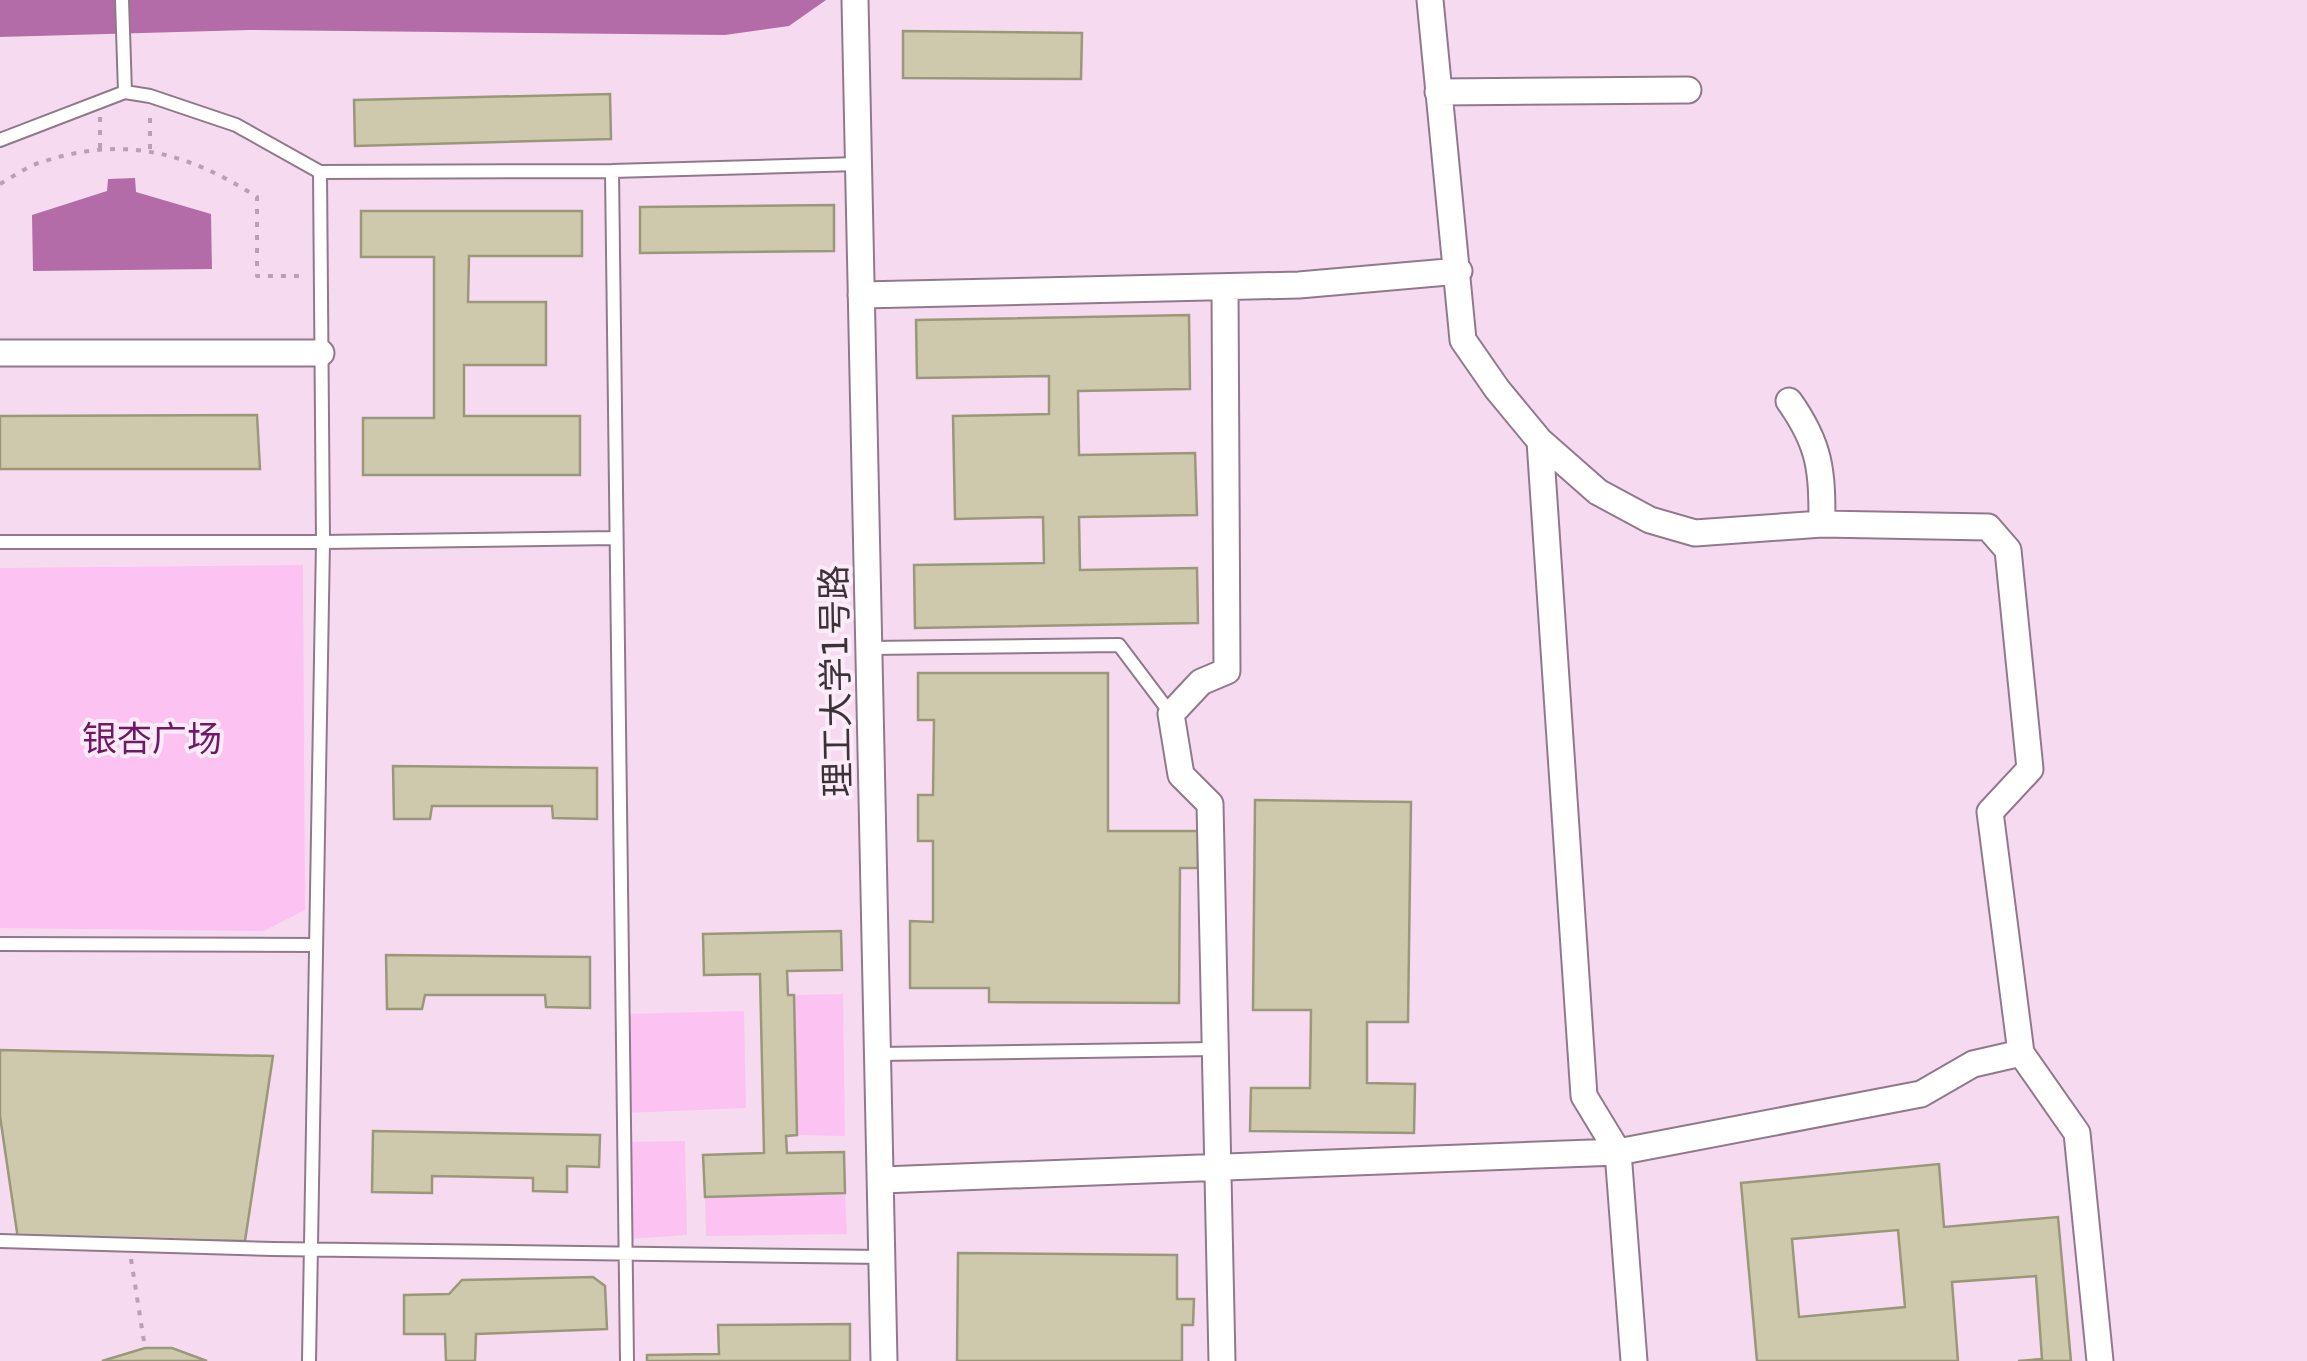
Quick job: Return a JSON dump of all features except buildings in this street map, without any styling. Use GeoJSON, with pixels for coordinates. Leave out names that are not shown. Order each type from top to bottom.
{"type":"FeatureCollection","features":[{"type":"Feature","properties":{"kind":"street"},"geometry":{"type":"LineString","coordinates":[[1430,0],[1463,340],[1496,389],[1540,441],[1598,492],[1650,520],[1695,533],[1822,524],[1988,527],[2008,550],[2030,769],[1990,812],[2021,1052],[2078,1134],[2100,1361]]}},
{"type":"Feature","properties":{"kind":"street","name":"理工大学1号路"},"geometry":{"type":"LineString","coordinates":[[855,11],[884,1361]]}},
{"type":"Feature","properties":{"kind":"street"},"geometry":{"type":"LineString","coordinates":[[1438,92],[1688,90]]}},
{"type":"Feature","properties":{"kind":"street"},"geometry":{"type":"LineString","coordinates":[[862,296],[1299,286],[1458,271]]}},
{"type":"Feature","properties":{"kind":"street"},"geometry":{"type":"LineString","coordinates":[[1222,1361],[1210,804],[1181,775],[1171,714],[1201,682],[1227,670],[1226,287]]}},
{"type":"Feature","properties":{"kind":"street"},"geometry":{"type":"LineString","coordinates":[[0,353],[321,353]]}},
{"type":"Feature","properties":{"kind":"street"},"geometry":{"type":"LineString","coordinates":[[1789,401],[1809,429],[1822,473],[1822,524]]}},
{"type":"Feature","properties":{"kind":"street"},"geometry":{"type":"LineString","coordinates":[[1540,441],[1584,1096],[1618,1152],[1634,1361]]}},
{"type":"Feature","properties":{"kind":"street"},"geometry":{"type":"LineString","coordinates":[[882,1180],[1618,1152],[1920,1094],[1974,1064],[2021,1052]]}},
{"type":"Feature","properties":{"kind":"lane"},"geometry":{"type":"LineString","coordinates":[[122,0],[125,92]]}},
{"type":"Feature","properties":{"kind":"lane"},"geometry":{"type":"LineString","coordinates":[[0,140],[125,92],[150,96],[236,126],[320,172],[612,171],[858,164]]}},
{"type":"Feature","properties":{"kind":"lane"},"geometry":{"type":"LineString","coordinates":[[612,171],[627,1361]]}},
{"type":"Feature","properties":{"kind":"lane"},"geometry":{"type":"LineString","coordinates":[[309,1361],[322,542],[320,172]]}},
{"type":"Feature","properties":{"kind":"lane"},"geometry":{"type":"LineString","coordinates":[[0,542],[615,538]]}},
{"type":"Feature","properties":{"kind":"lane"},"geometry":{"type":"LineString","coordinates":[[870,648],[1119,646],[1171,714]]}},
{"type":"Feature","properties":{"kind":"lane"},"geometry":{"type":"LineString","coordinates":[[0,944],[315,945]]}},
{"type":"Feature","properties":{"kind":"lane"},"geometry":{"type":"LineString","coordinates":[[879,1054],[1216,1049]]}},
{"type":"Feature","properties":{"kind":"lane"},"geometry":{"type":"LineString","coordinates":[[0,1241],[883,1257]]}},
{"type":"Feature","properties":{"kind":"path"},"geometry":{"type":"LineString","coordinates":[[150,96],[150,150]]}},
{"type":"Feature","properties":{"kind":"path"},"geometry":{"type":"LineString","coordinates":[[100,102],[100,150]]}},
{"type":"Feature","properties":{"kind":"path"},"geometry":{"type":"LineString","coordinates":[[0,184],[40,162],[100,150],[150,150],[217,172],[258,197],[257,276],[319,275]]}},
{"type":"Feature","properties":{"kind":"path"},"geometry":{"type":"LineString","coordinates":[[129,1244],[145,1348]]}},
{"type":"Feature","properties":{"kind":"green space","name":"银杏广场"},"geometry":{"type":"Polygon","coordinates":[[[303,565],[305,910],[264,931],[0,928],[0,568],[303,565]]]}},
{"type":"Feature","properties":{"kind":"green space"},"geometry":{"type":"Polygon","coordinates":[[[843,994],[845,1136],[797,1135],[794,995],[843,994]]]}},
{"type":"Feature","properties":{"kind":"green space"},"geometry":{"type":"Polygon","coordinates":[[[744,1011],[746,1108],[625,1113],[624,1014],[744,1011]]]}},
{"type":"Feature","properties":{"kind":"green space"},"geometry":{"type":"Polygon","coordinates":[[[685,1141],[687,1235],[627,1239],[625,1142],[685,1141]]]}},
{"type":"Feature","properties":{"kind":"green space"},"geometry":{"type":"Polygon","coordinates":[[[845,1193],[847,1234],[706,1236],[705,1197],[845,1193]]]}},
{"type":"Feature","properties":{"kind":"shaded area"},"geometry":{"type":"Polygon","coordinates":[[[0,0],[826,0],[789,26],[725,35],[249,30],[0,37],[0,0]]]}},
{"type":"Feature","properties":{"kind":"shaded area"},"geometry":{"type":"Polygon","coordinates":[[[135,178],[136,192],[211,214],[212,269],[33,271],[32,215],[107,191],[108,179],[135,178]]]}}]}
